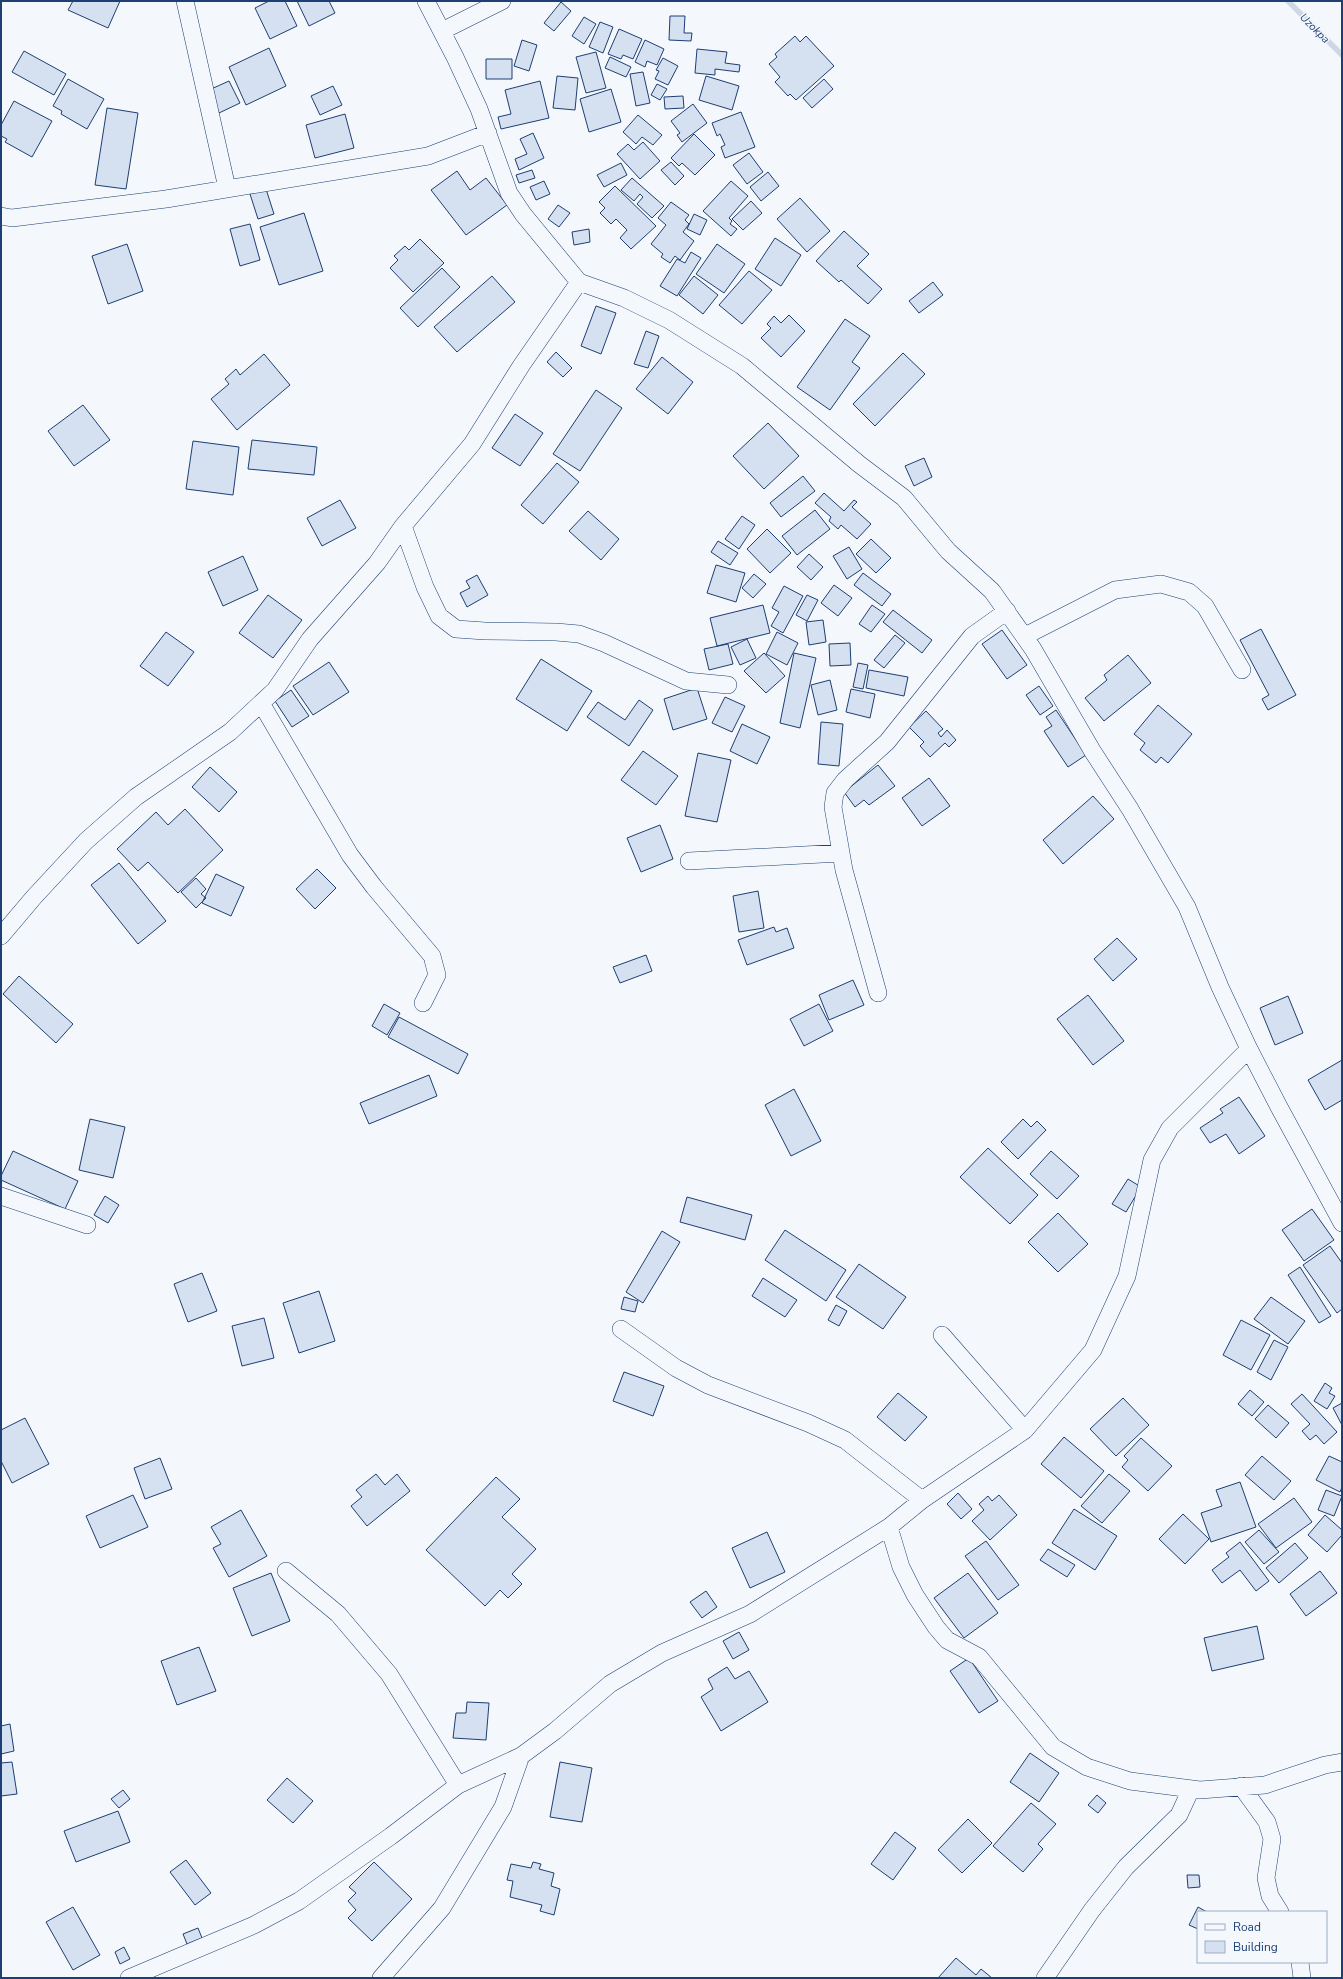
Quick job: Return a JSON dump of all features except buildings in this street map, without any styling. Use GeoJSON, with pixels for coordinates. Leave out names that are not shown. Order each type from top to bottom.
{"type":"FeatureCollection","features":[{"type":"Feature","properties":{"kind":"street"},"geometry":{"type":"LineString","coordinates":[[185,1],[227,188]]}},
{"type":"Feature","properties":{"kind":"street"},"geometry":{"type":"LineString","coordinates":[[426,1],[479,109],[509,192],[523,214],[580,282],[624,298],[669,320],[742,366],[859,464],[904,498],[948,551],[992,591],[1025,636],[1093,752],[1130,809],[1187,907],[1220,987],[1249,1049],[1279,1108],[1342,1223]]}},
{"type":"Feature","properties":{"kind":"street"},"geometry":{"type":"LineString","coordinates":[[442,31],[502,1]]}},
{"type":"Feature","properties":{"kind":"street"},"geometry":{"type":"LineString","coordinates":[[1,216],[12,218],[89,210],[428,156],[488,133]]}},
{"type":"Feature","properties":{"kind":"street"},"geometry":{"type":"LineString","coordinates":[[1,936],[34,897],[86,841],[136,797],[230,732],[275,690],[310,639],[377,563],[404,526],[472,444],[522,366],[580,282]]}},
{"type":"Feature","properties":{"kind":"street"},"geometry":{"type":"LineString","coordinates":[[404,526],[425,588],[439,616],[456,629],[579,634],[604,643],[686,681],[728,685]]}},
{"type":"Feature","properties":{"kind":"street"},"geometry":{"type":"LineString","coordinates":[[1025,636],[1115,590],[1161,584],[1190,592],[1205,606],[1242,670]]}},
{"type":"Feature","properties":{"kind":"street"},"geometry":{"type":"LineString","coordinates":[[878,992],[841,853],[833,807],[835,793],[845,780],[886,742],[972,636],[1007,612]]}},
{"type":"Feature","properties":{"kind":"street"},"geometry":{"type":"LineString","coordinates":[[261,703],[350,855],[374,887],[432,956],[437,975],[423,1003]]}},
{"type":"Feature","properties":{"kind":"street"},"geometry":{"type":"LineString","coordinates":[[689,861],[841,853]]}},
{"type":"Feature","properties":{"kind":"street"},"geometry":{"type":"LineString","coordinates":[[129,1978],[254,1925],[299,1900],[360,1859],[458,1785],[521,1756],[555,1731],[610,1684],[662,1654],[750,1614],[889,1527],[922,1500],[1026,1430],[1093,1350],[1128,1276],[1152,1160],[1170,1128],[1249,1049]]}},
{"type":"Feature","properties":{"kind":"street"},"geometry":{"type":"LineString","coordinates":[[1,1196],[87,1225]]}},
{"type":"Feature","properties":{"kind":"street"},"geometry":{"type":"LineString","coordinates":[[621,1329],[676,1368],[708,1385],[808,1423],[845,1440],[922,1500]]}},
{"type":"Feature","properties":{"kind":"street"},"geometry":{"type":"LineString","coordinates":[[942,1335],[1026,1430]]}},
{"type":"Feature","properties":{"kind":"street"},"geometry":{"type":"LineString","coordinates":[[889,1527],[901,1567],[915,1595],[936,1627],[948,1640],[979,1657],[1053,1747],[1087,1767],[1130,1781],[1200,1790],[1265,1785],[1325,1765],[1342,1762]]}},
{"type":"Feature","properties":{"kind":"street"},"geometry":{"type":"LineString","coordinates":[[286,1571],[338,1614],[389,1674],[458,1785]]}},
{"type":"Feature","properties":{"kind":"street"},"geometry":{"type":"LineString","coordinates":[[381,1978],[442,1908],[503,1807],[521,1756]]}},
{"type":"Feature","properties":{"kind":"street"},"geometry":{"type":"LineString","coordinates":[[1241,1786],[1267,1822],[1272,1839],[1266,1878],[1270,1896],[1279,1911]]}},
{"type":"Feature","properties":{"kind":"street"},"geometry":{"type":"LineString","coordinates":[[1045,1978],[1092,1910],[1126,1867],[1179,1814],[1191,1788]]}},
{"type":"Feature","properties":{"kind":"street"},"geometry":{"type":"LineString","coordinates":[[1300,1963],[1302,1978]]}},
{"type":"Feature","properties":{"kind":"waterway","name":"Uzokpa"},"geometry":{"type":"LineString","coordinates":[[1288,1],[1342,55]]}}]}
